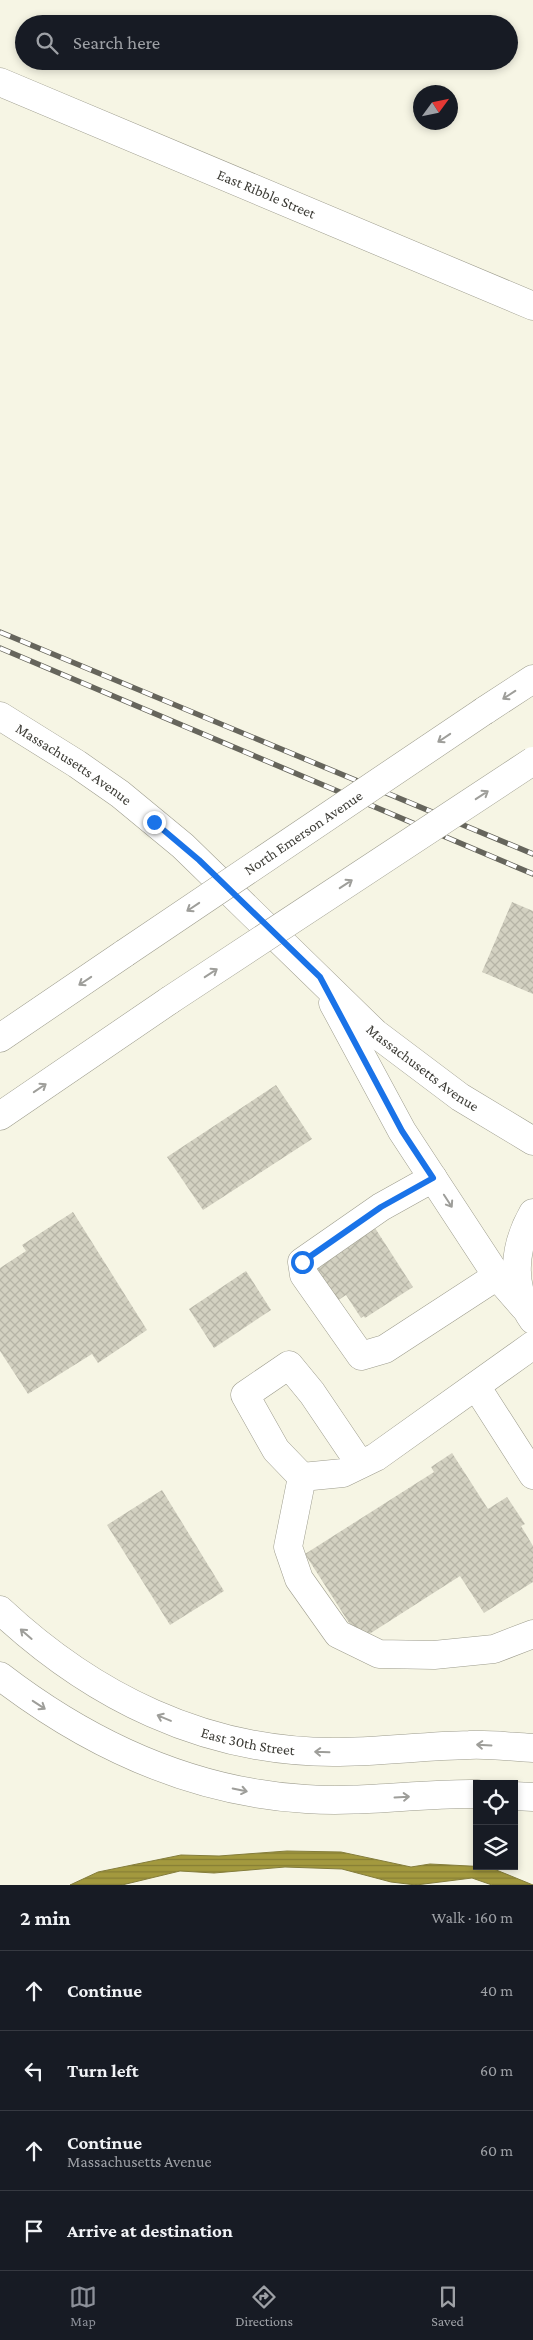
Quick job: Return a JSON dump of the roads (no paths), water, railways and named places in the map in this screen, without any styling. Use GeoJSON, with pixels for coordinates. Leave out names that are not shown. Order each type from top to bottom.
{"type":"FeatureCollection","features":[{"type":"Feature","properties":{"kind":"main road","name":"East Ribble Street"},"geometry":{"type":"LineString","coordinates":[[0,82],[533,306]]}},
{"type":"Feature","properties":{"kind":"main road","name":"North Emerson Avenue"},"geometry":{"type":"LineString","coordinates":[[0,1038],[484,710],[533,679]]}},
{"type":"Feature","properties":{"kind":"main road","name":"Massachusetts Avenue"},"geometry":{"type":"LineString","coordinates":[[0,716],[77,764],[154,822],[199,860],[320,977],[375,1034],[460,1097],[533,1141]]}},
{"type":"Feature","properties":{"kind":"main road"},"geometry":{"type":"LineString","coordinates":[[0,1116],[170,1000],[533,761]]}},
{"type":"Feature","properties":{"kind":"main road"},"geometry":{"type":"LineString","coordinates":[[320,977],[402,1131],[497,1276],[528,1314]]}},
{"type":"Feature","properties":{"kind":"main road"},"geometry":{"type":"LineString","coordinates":[[433,1178],[381,1207],[302,1262],[304,1276],[362,1356],[385,1349],[497,1276]]}},
{"type":"Feature","properties":{"kind":"main road"},"geometry":{"type":"LineString","coordinates":[[528,1314],[519,1291],[516,1266],[522,1238],[533,1213]]}},
{"type":"Feature","properties":{"kind":"main road"},"geometry":{"type":"LineString","coordinates":[[302,1477],[343,1473],[376,1457],[533,1345]]}},
{"type":"Feature","properties":{"kind":"main road"},"geometry":{"type":"LineString","coordinates":[[302,1477],[276,1450],[245,1396],[289,1364],[312,1393],[360,1464]]}},
{"type":"Feature","properties":{"kind":"main road"},"geometry":{"type":"LineString","coordinates":[[476,1386],[533,1475]]}},
{"type":"Feature","properties":{"kind":"main road"},"geometry":{"type":"LineString","coordinates":[[302,1477],[288,1547],[299,1579],[338,1634],[378,1654],[434,1655],[494,1649],[533,1634]]}},
{"type":"Feature","properties":{"kind":"main road","name":"East 30th Street"},"geometry":{"type":"LineString","coordinates":[[0,1610],[27,1635],[87,1680],[150,1712],[203,1733],[238,1741],[297,1750],[360,1751],[471,1744],[533,1748]]}},
{"type":"Feature","properties":{"kind":"main road"},"geometry":{"type":"LineString","coordinates":[[0,1676],[56,1716],[116,1750],[164,1770],[208,1783],[260,1794],[306,1799],[473,1794]]}},
{"type":"Feature","properties":{"kind":"main road"},"geometry":{"type":"LineString","coordinates":[[518,1796],[533,1797]]}},
{"type":"Feature","properties":{"kind":"railway"},"geometry":{"type":"LineString","coordinates":[[0,632],[533,854]]}},
{"type":"Feature","properties":{"kind":"railway"},"geometry":{"type":"LineString","coordinates":[[0,648],[533,874]]}}]}
